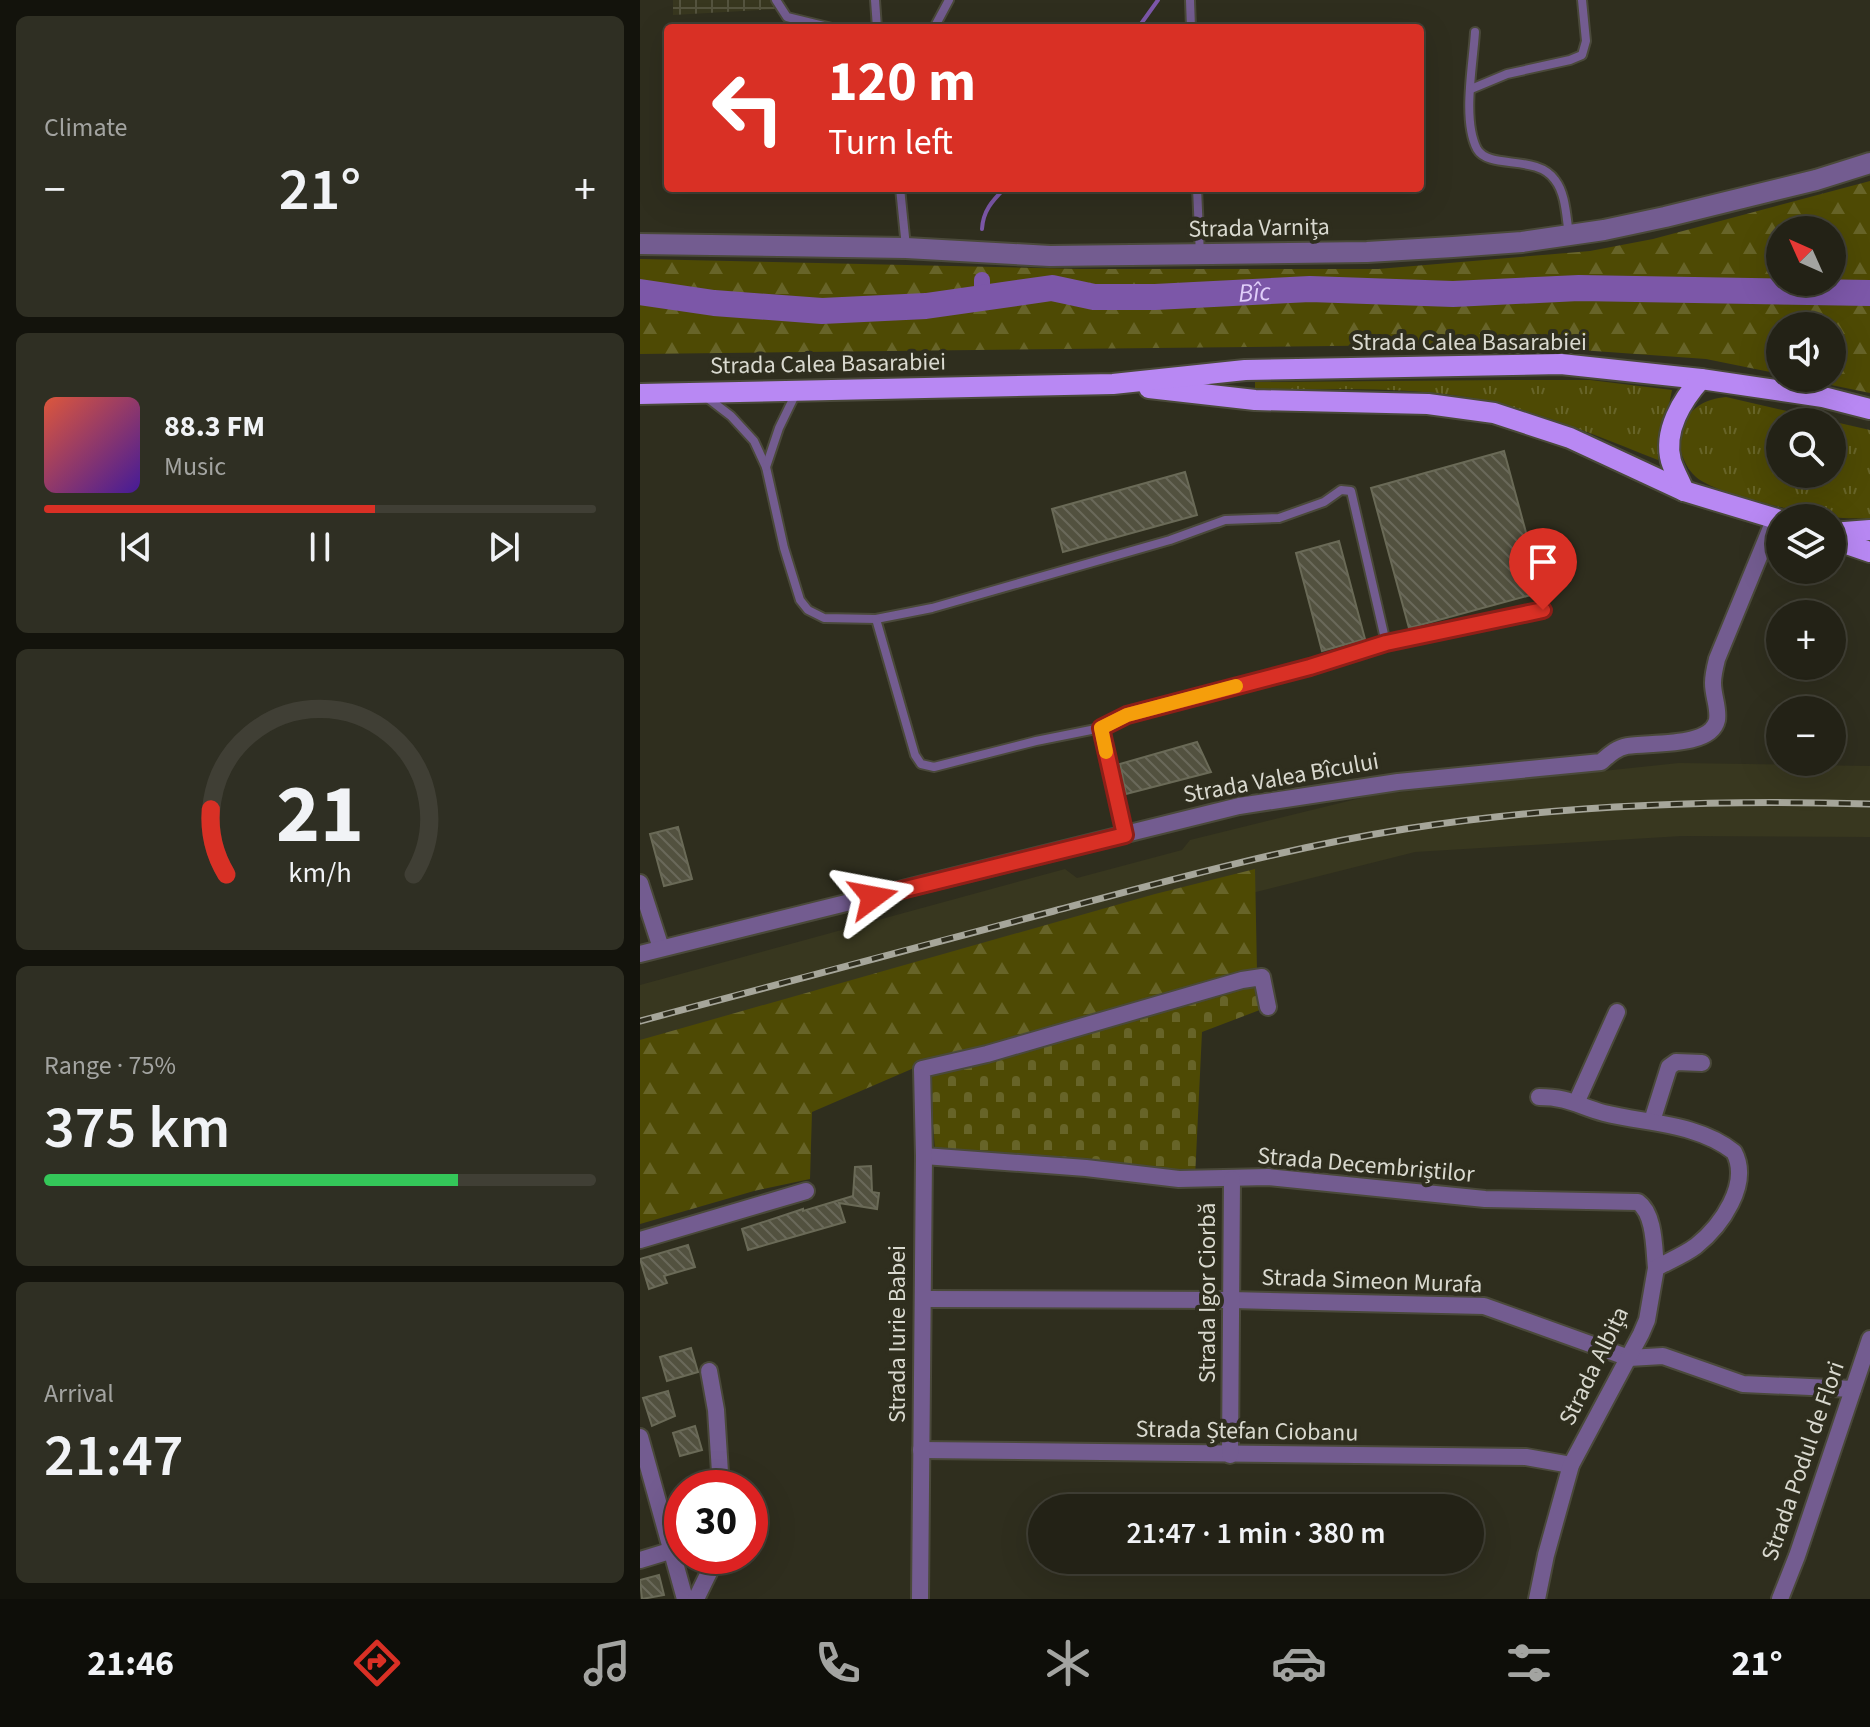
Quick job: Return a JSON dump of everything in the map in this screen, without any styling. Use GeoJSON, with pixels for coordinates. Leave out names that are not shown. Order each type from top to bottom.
{"type":"FeatureCollection","features":[{"type":"Feature","properties":{"kind":"main road","name":"Strada Calea Basarabiei"},"geometry":{"type":"LineString","coordinates":[[640,394],[1113,384],[1245,370],[1561,364],[1701,379],[1823,397],[1870,409]]}},
{"type":"Feature","properties":{"kind":"main road"},"geometry":{"type":"LineString","coordinates":[[1684,491],[1670,459],[1671,435],[1676,415],[1688,393],[1701,379]]}},
{"type":"Feature","properties":{"kind":"main road","name":"Strada Calea Basarabiei"},"geometry":{"type":"LineString","coordinates":[[1113,384],[1255,400],[1428,404],[1494,413],[1570,438],[1684,491],[1766,516]]}},
{"type":"Feature","properties":{"kind":"main road"},"geometry":{"type":"LineString","coordinates":[[1846,534],[1870,530]]}},
{"type":"Feature","properties":{"kind":"main road"},"geometry":{"type":"LineString","coordinates":[[1846,542],[1870,552]]}},
{"type":"Feature","properties":{"kind":"street","name":"Strada Varnița"},"geometry":{"type":"LineString","coordinates":[[640,244],[906,248],[1050,256],[1200,256],[1367,252],[1522,242],[1680,214],[1816,180],[1870,163]]}},
{"type":"Feature","properties":{"kind":"street","name":"Strada Valea Bîcului"},"geometry":{"type":"LineString","coordinates":[[640,954],[1283,798],[1398,782],[1601,762],[1626,746],[1704,736],[1712,732],[1716,723],[1712,681],[1717,659],[1766,545]]}},
{"type":"Feature","properties":{"kind":"street"},"geometry":{"type":"LineString","coordinates":[[640,883],[661,948]]}},
{"type":"Feature","properties":{"kind":"street","name":"Strada Iurie Babei"},"geometry":{"type":"LineString","coordinates":[[920,1599],[922,1069],[999,1051],[1242,980],[1262,977],[1268,1007]]}},
{"type":"Feature","properties":{"kind":"street"},"geometry":{"type":"LineString","coordinates":[[1577,1101],[1617,1012]]}},
{"type":"Feature","properties":{"kind":"street"},"geometry":{"type":"LineString","coordinates":[[1652,1121],[1669,1067],[1676,1062],[1702,1063]]}},
{"type":"Feature","properties":{"kind":"street"},"geometry":{"type":"LineString","coordinates":[[1539,1097],[1559,1097],[1601,1112],[1652,1121],[1721,1142],[1734,1152],[1740,1171],[1735,1195],[1710,1232],[1693,1248],[1656,1268]]}},
{"type":"Feature","properties":{"kind":"street","name":"Strada Decembriștilor"},"geometry":{"type":"LineString","coordinates":[[924,1156],[1086,1168],[1179,1179],[1268,1177],[1308,1180],[1518,1201],[1638,1202],[1644,1206],[1649,1217],[1656,1268]]}},
{"type":"Feature","properties":{"kind":"street","name":"Strada Igor Ciorbă"},"geometry":{"type":"LineString","coordinates":[[1230,1455],[1232,1179]]}},
{"type":"Feature","properties":{"kind":"street"},"geometry":{"type":"LineString","coordinates":[[640,1240],[806,1191]]}},
{"type":"Feature","properties":{"kind":"street","name":"Strada Albița"},"geometry":{"type":"LineString","coordinates":[[1537,1599],[1571,1465],[1647,1320],[1656,1268]]}},
{"type":"Feature","properties":{"kind":"street","name":"Strada Simeon Murafa"},"geometry":{"type":"LineString","coordinates":[[923,1299],[1231,1300],[1484,1306],[1629,1358],[1663,1356],[1743,1384],[1853,1389]]}},
{"type":"Feature","properties":{"kind":"street","name":"Strada Podul de Flori"},"geometry":{"type":"LineString","coordinates":[[1780,1599],[1870,1339]]}},
{"type":"Feature","properties":{"kind":"street"},"geometry":{"type":"LineString","coordinates":[[709,1371],[716,1410],[720,1470]]}},
{"type":"Feature","properties":{"kind":"street"},"geometry":{"type":"LineString","coordinates":[[640,1437],[664,1519]]}},
{"type":"Feature","properties":{"kind":"street","name":"Strada Ștefan Ciobanu"},"geometry":{"type":"LineString","coordinates":[[921,1450],[1526,1457],[1571,1465]]}},
{"type":"Feature","properties":{"kind":"street"},"geometry":{"type":"LineString","coordinates":[[640,1560],[664,1553]]}},
{"type":"Feature","properties":{"kind":"street"},"geometry":{"type":"LineString","coordinates":[[679,1574],[685,1599]]}},
{"type":"Feature","properties":{"kind":"street"},"geometry":{"type":"LineString","coordinates":[[696,1599],[708,1574]]}},
{"type":"Feature","properties":{"kind":"lane"},"geometry":{"type":"LineString","coordinates":[[776,0],[787,17],[816,24]]}},
{"type":"Feature","properties":{"kind":"lane"},"geometry":{"type":"LineString","coordinates":[[875,0],[877,24]]}},
{"type":"Feature","properties":{"kind":"lane"},"geometry":{"type":"LineString","coordinates":[[936,24],[949,0]]}},
{"type":"Feature","properties":{"kind":"lane"},"geometry":{"type":"LineString","coordinates":[[1190,0],[1191,24]]}},
{"type":"Feature","properties":{"kind":"lane"},"geometry":{"type":"LineString","coordinates":[[1471,89],[1507,74],[1582,55],[1586,41],[1582,0]]}},
{"type":"Feature","properties":{"kind":"lane"},"geometry":{"type":"LineString","coordinates":[[1475,32],[1469,128],[1478,151],[1484,156],[1528,163],[1548,172],[1559,186],[1569,235]]}},
{"type":"Feature","properties":{"kind":"lane"},"geometry":{"type":"LineString","coordinates":[[903,192],[906,248]]}},
{"type":"Feature","properties":{"kind":"lane"},"geometry":{"type":"LineString","coordinates":[[1197,192],[1200,256]]}},
{"type":"Feature","properties":{"kind":"lane"},"geometry":{"type":"LineString","coordinates":[[766,467],[779,428],[797,391]]}},
{"type":"Feature","properties":{"kind":"lane"},"geometry":{"type":"LineString","coordinates":[[701,393],[731,416],[754,441],[766,467],[784,548],[800,600],[808,610],[824,618],[876,619],[932,608],[1170,540],[1225,520],[1279,518],[1324,502],[1341,490],[1351,491],[1386,643]]}},
{"type":"Feature","properties":{"kind":"lane"},"geometry":{"type":"LineString","coordinates":[[876,619],[915,755],[921,764],[934,767],[1101,728],[1127,715],[1310,667],[1386,643],[1543,610]]}},
{"type":"Feature","properties":{"kind":"lane"},"geometry":{"type":"LineString","coordinates":[[1101,728],[1125,835]]}},
{"type":"Feature","properties":{"kind":"shaded area"},"geometry":{"type":"Polygon","coordinates":[[[673,0],[778,0],[779,9],[673,15],[673,0]]]}},
{"type":"Feature","properties":{"kind":"shaded area"},"geometry":{"type":"Polygon","coordinates":[[[1679,763],[1766,764],[1766,776],[1846,776],[1846,766],[1870,766],[1870,837],[1682,836],[1415,852],[901,981],[640,1056],[640,985],[1065,869],[1077,878],[1182,850],[1190,840],[1373,795],[1679,763]]]}},
{"type":"Feature","properties":{"kind":"green space"},"geometry":{"type":"Polygon","coordinates":[[[1870,181],[1870,393],[1846,388],[1846,312],[1766,312],[1766,371],[1706,359],[1498,344],[640,354],[640,259],[1080,269],[1378,269],[1590,251],[1653,239],[1870,181]]]}},
{"type":"Feature","properties":{"kind":"green space"},"geometry":{"type":"Polygon","coordinates":[[[1590,380],[1672,390],[1658,460],[1539,415],[1465,397],[1387,390],[1255,390],[1255,382],[1590,380]]]}},
{"type":"Feature","properties":{"kind":"green space"},"geometry":{"type":"Polygon","coordinates":[[[1726,397],[1774,408],[1766,408],[1766,488],[1846,488],[1846,424],[1870,430],[1870,519],[1846,518],[1846,504],[1767,504],[1721,490],[1696,477],[1687,466],[1679,440],[1685,420],[1705,402],[1726,397]]]}},
{"type":"Feature","properties":{"kind":"green space"},"geometry":{"type":"Polygon","coordinates":[[[1255,869],[1257,972],[914,1068],[812,1112],[810,1179],[754,1191],[640,1224],[640,1040],[1155,894],[1255,869]]]}},
{"type":"Feature","properties":{"kind":"green space"},"geometry":{"type":"Polygon","coordinates":[[[1255,983],[1265,1008],[1202,1032],[1195,1178],[935,1150],[929,1072],[1255,983]]]}},
{"type":"Feature","properties":{"kind":"building"},"geometry":{"type":"Polygon","coordinates":[[[1504,451],[1542,592],[1409,628],[1371,488],[1504,451]]]}},
{"type":"Feature","properties":{"kind":"building"},"geometry":{"type":"Polygon","coordinates":[[[1185,472],[1197,515],[1063,552],[1052,509],[1185,472]]]}},
{"type":"Feature","properties":{"kind":"building"},"geometry":{"type":"Polygon","coordinates":[[[1339,541],[1365,639],[1322,651],[1296,553],[1339,541]]]}},
{"type":"Feature","properties":{"kind":"building"},"geometry":{"type":"Polygon","coordinates":[[[1197,742],[1211,772],[1126,794],[1120,764],[1197,742]]]}},
{"type":"Feature","properties":{"kind":"building"},"geometry":{"type":"Polygon","coordinates":[[[678,827],[692,879],[664,886],[650,834],[678,827]]]}},
{"type":"Feature","properties":{"kind":"building"},"geometry":{"type":"Polygon","coordinates":[[[871,1166],[872,1192],[879,1193],[877,1209],[839,1203],[845,1222],[748,1250],[742,1229],[853,1196],[855,1167],[871,1166]]]}},
{"type":"Feature","properties":{"kind":"building"},"geometry":{"type":"Polygon","coordinates":[[[688,1245],[695,1267],[664,1276],[667,1283],[649,1289],[640,1259],[688,1245]]]}},
{"type":"Feature","properties":{"kind":"building"},"geometry":{"type":"Polygon","coordinates":[[[691,1348],[698,1372],[667,1381],[660,1357],[691,1348]]]}},
{"type":"Feature","properties":{"kind":"building"},"geometry":{"type":"Polygon","coordinates":[[[668,1391],[675,1416],[652,1426],[643,1398],[668,1391]]]}},
{"type":"Feature","properties":{"kind":"building"},"geometry":{"type":"Polygon","coordinates":[[[695,1426],[702,1450],[680,1456],[673,1433],[695,1426]]]}},
{"type":"Feature","properties":{"kind":"building"},"geometry":{"type":"Polygon","coordinates":[[[659,1575],[664,1595],[642,1599],[640,1580],[659,1575]]]}},
{"type":"Feature","properties":{"kind":"waterway"},"geometry":{"type":"LineString","coordinates":[[1141,24],[1158,0]]}},
{"type":"Feature","properties":{"kind":"waterway"},"geometry":{"type":"LineString","coordinates":[[982,229],[989,207],[1001,192]]}},
{"type":"Feature","properties":{"kind":"waterway"},"geometry":{"type":"LineString","coordinates":[[982,280],[982,297]]}},
{"type":"Feature","properties":{"kind":"waterway","name":"Bîc"},"geometry":{"type":"LineString","coordinates":[[640,292],[714,303],[822,311],[926,306],[1052,288],[1094,297],[1310,289],[1453,294],[1579,288],[1870,293]]}},
{"type":"Feature","properties":{"kind":"railway"},"geometry":{"type":"LineString","coordinates":[[640,1021],[1185,876],[1405,829],[1579,809],[1753,802],[1870,804]]}},
{"type":"Feature","properties":{"kind":"slow traffic"},"geometry":{"type":"LineString","coordinates":[[1106,752],[1101,728],[1127,715],[1236,686]]}},
{"type":"Feature","properties":{"kind":"route"},"geometry":{"type":"LineString","coordinates":[[873,897],[1125,835],[1101,728],[1127,715],[1310,667],[1386,643],[1543,610]]}}]}
